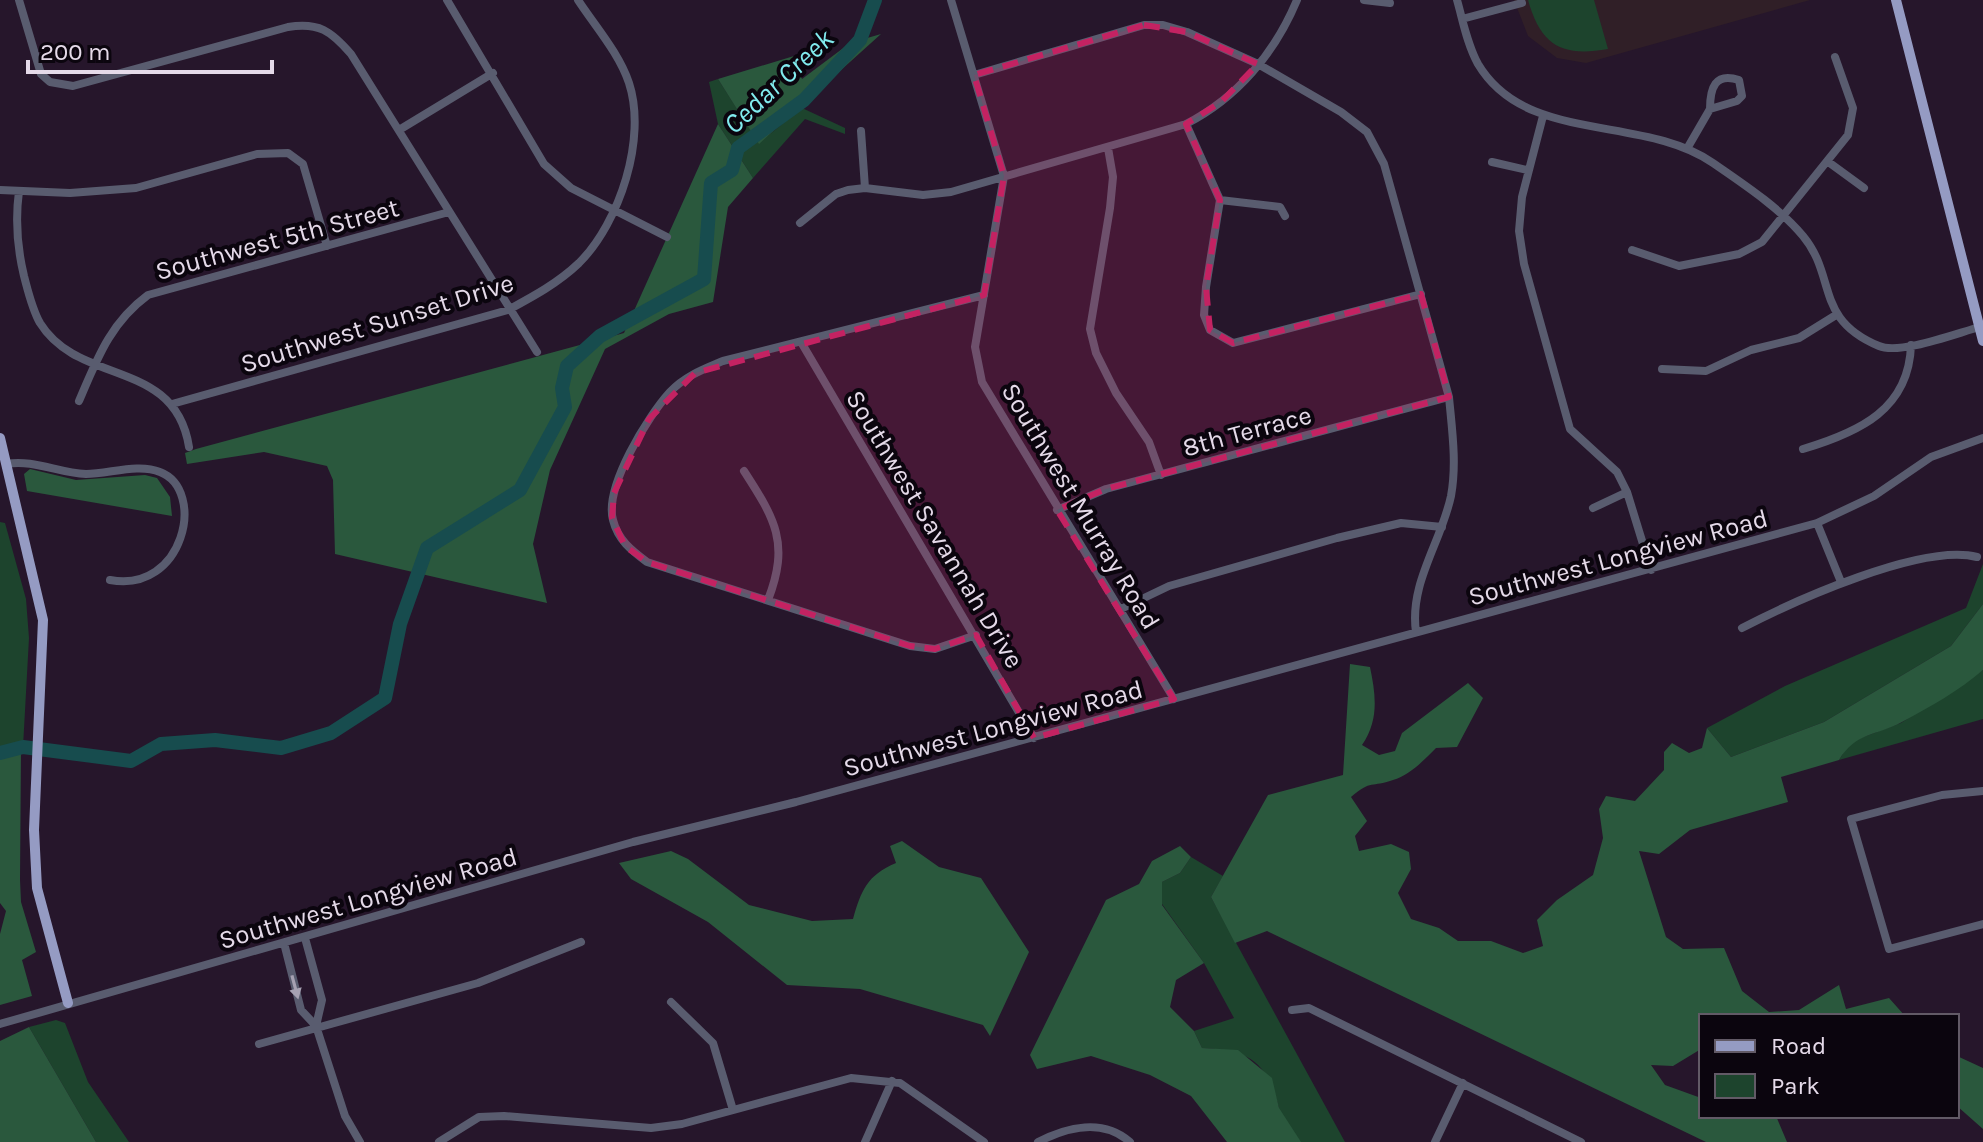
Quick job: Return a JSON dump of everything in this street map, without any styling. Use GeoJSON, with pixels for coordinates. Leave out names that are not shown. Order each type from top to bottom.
{"type":"FeatureCollection","features":[{"type":"Feature","properties":{"kind":"main road"},"geometry":{"type":"LineString","coordinates":[[1896,0],[1983,341]]}},
{"type":"Feature","properties":{"kind":"main road"},"geometry":{"type":"LineString","coordinates":[[0,438],[43,620],[34,830],[37,888],[68,1003]]}},
{"type":"Feature","properties":{"kind":"street"},"geometry":{"type":"LineString","coordinates":[[19,0],[41,74],[50,82],[73,86],[311,24],[333,33],[351,54],[537,352]]}},
{"type":"Feature","properties":{"kind":"street"},"geometry":{"type":"LineString","coordinates":[[447,0],[493,73],[544,164],[571,188],[667,237]]}},
{"type":"Feature","properties":{"kind":"street","name":"Southwest Sunset Drive"},"geometry":{"type":"LineString","coordinates":[[172,404],[508,310],[556,283],[581,261],[597,241],[628,172],[637,114],[629,81],[578,0]]}},
{"type":"Feature","properties":{"kind":"street","name":"Southwest Murray Road"},"geometry":{"type":"LineString","coordinates":[[951,0],[1004,176],[975,347],[982,382],[1174,699]]}},
{"type":"Feature","properties":{"kind":"street"},"geometry":{"type":"LineString","coordinates":[[800,223],[836,194],[865,188],[923,195],[951,192],[1186,124],[1221,102],[1258,64],[1279,38],[1297,0]]}},
{"type":"Feature","properties":{"kind":"street"},"geometry":{"type":"LineString","coordinates":[[1364,0],[1390,3]]}},
{"type":"Feature","properties":{"kind":"street"},"geometry":{"type":"LineString","coordinates":[[1457,0],[1472,50],[1490,80],[1519,103],[1543,116],[1650,136],[1688,147],[1784,218],[1811,247],[1836,315],[1856,334],[1883,348],[1911,345],[1980,327]]}},
{"type":"Feature","properties":{"kind":"street"},"geometry":{"type":"LineString","coordinates":[[1462,19],[1522,3]]}},
{"type":"Feature","properties":{"kind":"street"},"geometry":{"type":"LineString","coordinates":[[974,75],[1144,25],[1163,25],[1187,32],[1258,64],[1341,112],[1367,132],[1384,164],[1449,397],[1454,457],[1451,494],[1442,527],[1415,595],[1416,632]]}},
{"type":"Feature","properties":{"kind":"street"},"geometry":{"type":"LineString","coordinates":[[1632,250],[1659,262],[1698,265],[1739,254],[1762,242],[1843,143],[1852,124],[1853,108],[1835,57]]}},
{"type":"Feature","properties":{"kind":"street"},"geometry":{"type":"LineString","coordinates":[[399,130],[493,73]]}},
{"type":"Feature","properties":{"kind":"street"},"geometry":{"type":"LineString","coordinates":[[1688,147],[1710,109],[1710,87],[1728,78],[1739,80],[1742,96],[1737,101],[1710,109]]}},
{"type":"Feature","properties":{"kind":"street"},"geometry":{"type":"LineString","coordinates":[[1543,116],[1527,170],[1519,231],[1563,411],[1579,440],[1617,472],[1627,492],[1651,570]]}},
{"type":"Feature","properties":{"kind":"street"},"geometry":{"type":"LineString","coordinates":[[1186,124],[1220,200],[1204,315],[1210,330],[1233,343],[1421,294]]}},
{"type":"Feature","properties":{"kind":"street"},"geometry":{"type":"LineString","coordinates":[[861,131],[865,188]]}},
{"type":"Feature","properties":{"kind":"street"},"geometry":{"type":"LineString","coordinates":[[1108,148],[1113,177],[1110,208],[1090,329],[1096,353],[1116,393],[1149,442],[1161,475]]}},
{"type":"Feature","properties":{"kind":"street"},"geometry":{"type":"LineString","coordinates":[[0,190],[70,193],[136,188],[257,154],[274,151],[288,153],[303,164],[327,246]]}},
{"type":"Feature","properties":{"kind":"street"},"geometry":{"type":"LineString","coordinates":[[1827,161],[1864,188]]}},
{"type":"Feature","properties":{"kind":"street"},"geometry":{"type":"LineString","coordinates":[[1492,162],[1527,170]]}},
{"type":"Feature","properties":{"kind":"street"},"geometry":{"type":"LineString","coordinates":[[19,191],[16,238],[40,324],[61,344],[95,363],[158,390],[185,424],[189,447]]}},
{"type":"Feature","properties":{"kind":"street"},"geometry":{"type":"LineString","coordinates":[[1220,200],[1280,207],[1285,216]]}},
{"type":"Feature","properties":{"kind":"street","name":"Southwest 5th Street"},"geometry":{"type":"LineString","coordinates":[[79,401],[107,336],[126,312],[148,295],[449,212]]}},
{"type":"Feature","properties":{"kind":"street"},"geometry":{"type":"LineString","coordinates":[[976,635],[935,649],[910,646],[647,562],[625,546],[612,518],[614,493],[649,419],[672,391],[695,373],[723,361],[984,295]]}},
{"type":"Feature","properties":{"kind":"street"},"geometry":{"type":"LineString","coordinates":[[1662,369],[1706,371],[1751,350],[1799,338],[1836,315]]}},
{"type":"Feature","properties":{"kind":"street","name":"Southwest Savannah Drive"},"geometry":{"type":"LineString","coordinates":[[801,342],[1034,738]]}},
{"type":"Feature","properties":{"kind":"street"},"geometry":{"type":"LineString","coordinates":[[1803,449],[1883,412],[1900,392],[1910,372],[1911,345]]}},
{"type":"Feature","properties":{"kind":"street","name":"8th Terrace"},"geometry":{"type":"LineString","coordinates":[[1057,510],[1106,489],[1449,397]]}},
{"type":"Feature","properties":{"kind":"street","name":"Southwest Longview Road"},"geometry":{"type":"LineString","coordinates":[[0,1024],[633,842],[1034,738],[1817,523],[1874,496],[1931,457],[1983,438]]}},
{"type":"Feature","properties":{"kind":"street"},"geometry":{"type":"LineString","coordinates":[[6,464],[23,461],[87,474],[151,469],[173,481],[183,502],[181,537],[175,554],[148,578],[131,582],[110,580]]}},
{"type":"Feature","properties":{"kind":"street"},"geometry":{"type":"LineString","coordinates":[[744,471],[770,512],[781,550],[778,574],[768,600]]}},
{"type":"Feature","properties":{"kind":"street"},"geometry":{"type":"LineString","coordinates":[[1593,508],[1627,492]]}},
{"type":"Feature","properties":{"kind":"street"},"geometry":{"type":"LineString","coordinates":[[1121,609],[1169,586],[1337,538],[1401,523],[1442,527]]}},
{"type":"Feature","properties":{"kind":"street"},"geometry":{"type":"LineString","coordinates":[[1817,523],[1841,582]]}},
{"type":"Feature","properties":{"kind":"street"},"geometry":{"type":"LineString","coordinates":[[1742,628],[1841,582],[1956,552],[1977,557]]}},
{"type":"Feature","properties":{"kind":"street"},"geometry":{"type":"LineString","coordinates":[[1983,791],[1942,795],[1851,819],[1889,949],[1983,924]]}},
{"type":"Feature","properties":{"kind":"street"},"geometry":{"type":"LineString","coordinates":[[305,938],[322,1000],[316,1026]]}},
{"type":"Feature","properties":{"kind":"street"},"geometry":{"type":"LineString","coordinates":[[259,1044],[478,983],[581,942]]}},
{"type":"Feature","properties":{"kind":"street"},"geometry":{"type":"LineString","coordinates":[[284,943],[301,1010],[316,1026],[345,1116],[360,1142]]}},
{"type":"Feature","properties":{"kind":"street"},"geometry":{"type":"LineString","coordinates":[[671,1002],[713,1043],[733,1110]]}},
{"type":"Feature","properties":{"kind":"street"},"geometry":{"type":"LineString","coordinates":[[1292,1010],[1309,1008],[1581,1142]]}},
{"type":"Feature","properties":{"kind":"street"},"geometry":{"type":"LineString","coordinates":[[439,1142],[479,1117],[504,1116],[651,1128],[733,1110],[851,1078],[900,1083],[984,1142]]}},
{"type":"Feature","properties":{"kind":"street"},"geometry":{"type":"LineString","coordinates":[[865,1142],[892,1081]]}},
{"type":"Feature","properties":{"kind":"street"},"geometry":{"type":"LineString","coordinates":[[1435,1142],[1463,1083]]}},
{"type":"Feature","properties":{"kind":"street"},"geometry":{"type":"LineString","coordinates":[[1038,1142],[1057,1132],[1085,1126],[1108,1131],[1130,1142]]}},
{"type":"Feature","properties":{"kind":"highlighted area"},"geometry":{"type":"Polygon","coordinates":[[[1144,25],[1187,32],[1258,64],[1221,102],[1186,124],[1220,200],[1206,287],[1210,330],[1233,343],[1421,294],[1449,397],[1106,489],[1057,510],[1174,699],[1034,738],[976,635],[935,649],[910,646],[647,562],[625,546],[612,518],[614,493],[649,419],[695,373],[984,295],[1004,176],[974,75],[1144,25]]]}},
{"type":"Feature","properties":{"kind":"shaded area"},"geometry":{"type":"Polygon","coordinates":[[[1514,0],[1810,0],[1586,63],[1557,58],[1528,36],[1514,0]]]}},
{"type":"Feature","properties":{"kind":"green space"},"geometry":{"type":"Polygon","coordinates":[[[1528,0],[1594,0],[1608,49],[1578,51],[1556,45],[1540,28],[1528,0]]]}},
{"type":"Feature","properties":{"kind":"green space"},"geometry":{"type":"Polygon","coordinates":[[[881,34],[759,144],[718,79],[794,56],[802,79],[850,43],[881,34]]]}},
{"type":"Feature","properties":{"kind":"green space"},"geometry":{"type":"Polygon","coordinates":[[[718,79],[759,143],[802,108],[845,128],[845,134],[805,119],[753,178],[718,124],[709,82],[718,79]]]}},
{"type":"Feature","properties":{"kind":"green space"},"geometry":{"type":"Polygon","coordinates":[[[718,124],[753,178],[728,207],[713,302],[669,314],[605,349],[550,470],[533,544],[547,603],[335,554],[333,480],[327,466],[264,452],[187,464],[185,453],[196,449],[624,333],[718,124]]]}},
{"type":"Feature","properties":{"kind":"green space"},"geometry":{"type":"Polygon","coordinates":[[[30,469],[76,480],[145,475],[157,478],[170,497],[172,516],[27,491],[24,474],[30,469]]]}},
{"type":"Feature","properties":{"kind":"green space"},"geometry":{"type":"Polygon","coordinates":[[[0,522],[5,523],[26,599],[29,638],[23,747],[0,753],[0,522]]]}},
{"type":"Feature","properties":{"kind":"green space"},"geometry":{"type":"Polygon","coordinates":[[[1983,564],[1983,604],[1951,646],[1824,722],[1731,757],[1707,728],[1785,686],[1966,608],[1983,564]]]}},
{"type":"Feature","properties":{"kind":"green space"},"geometry":{"type":"Polygon","coordinates":[[[1983,604],[1983,670],[1965,684],[1902,722],[1860,739],[1839,760],[1781,777],[1788,802],[1690,830],[1659,854],[1639,851],[1666,937],[1683,949],[1724,948],[1742,991],[1769,1012],[1799,1010],[1839,985],[1846,1009],[1889,998],[1903,1014],[1699,1014],[1699,1050],[1673,1066],[1651,1065],[1665,1085],[1699,1097],[1699,1118],[1777,1118],[1787,1142],[1706,1142],[1267,931],[1235,943],[1211,897],[1268,795],[1343,775],[1350,664],[1370,667],[1375,708],[1362,745],[1379,755],[1395,751],[1402,733],[1468,683],[1483,698],[1457,747],[1436,748],[1405,775],[1368,786],[1351,797],[1367,821],[1355,836],[1359,851],[1391,844],[1409,852],[1411,869],[1398,893],[1411,919],[1439,928],[1458,941],[1491,941],[1523,953],[1543,946],[1537,920],[1557,900],[1593,875],[1603,838],[1599,809],[1606,796],[1635,801],[1664,770],[1664,752],[1672,743],[1689,753],[1702,748],[1707,728],[1731,757],[1824,722],[1951,646],[1983,604]]]}},
{"type":"Feature","properties":{"kind":"green space"},"geometry":{"type":"Polygon","coordinates":[[[1983,670],[1983,719],[1839,760],[1850,742],[1901,723],[1983,670]]]}},
{"type":"Feature","properties":{"kind":"green space"},"geometry":{"type":"Polygon","coordinates":[[[21,747],[21,902],[36,952],[22,960],[32,996],[0,1005],[0,934],[6,911],[0,903],[0,753],[21,747]]]}},
{"type":"Feature","properties":{"kind":"green space"},"geometry":{"type":"Polygon","coordinates":[[[902,841],[939,867],[981,878],[1029,952],[990,1036],[983,1025],[860,989],[787,985],[708,922],[631,879],[619,863],[671,851],[688,859],[749,905],[812,921],[853,919],[867,885],[878,873],[896,863],[890,846],[902,841]]]}},
{"type":"Feature","properties":{"kind":"green space"},"geometry":{"type":"Polygon","coordinates":[[[1180,846],[1191,857],[1180,873],[1162,882],[1162,905],[1204,963],[1176,980],[1170,1007],[1194,1031],[1202,1048],[1238,1050],[1272,1078],[1279,1108],[1301,1142],[1227,1142],[1191,1096],[1150,1075],[1091,1056],[1037,1069],[1030,1055],[1106,900],[1139,884],[1152,861],[1180,846]]]}},
{"type":"Feature","properties":{"kind":"green space"},"geometry":{"type":"Polygon","coordinates":[[[1191,857],[1223,876],[1211,897],[1345,1142],[1261,1142],[1279,1108],[1269,1079],[1254,1061],[1244,1055],[1202,1048],[1194,1031],[1234,1018],[1204,963],[1162,904],[1162,882],[1180,873],[1191,857]]]}},
{"type":"Feature","properties":{"kind":"green space"},"geometry":{"type":"Polygon","coordinates":[[[56,1020],[65,1023],[88,1082],[129,1142],[96,1142],[29,1027],[56,1020]]]}},
{"type":"Feature","properties":{"kind":"green space"},"geometry":{"type":"Polygon","coordinates":[[[29,1027],[96,1142],[0,1142],[0,1041],[29,1027]]]}},
{"type":"Feature","properties":{"kind":"green space"},"geometry":{"type":"Polygon","coordinates":[[[1959,1057],[1983,1068],[1983,1129],[1959,1108],[1959,1057]]]}},
{"type":"Feature","properties":{"kind":"waterway","name":"Cedar Creek"},"geometry":{"type":"LineString","coordinates":[[0,753],[23,747],[131,761],[161,744],[215,740],[281,748],[331,733],[385,698],[400,624],[427,548],[520,490],[565,407],[562,388],[567,366],[600,336],[704,279],[711,183],[732,170],[738,148],[804,100],[860,40],[875,0]]}}]}
